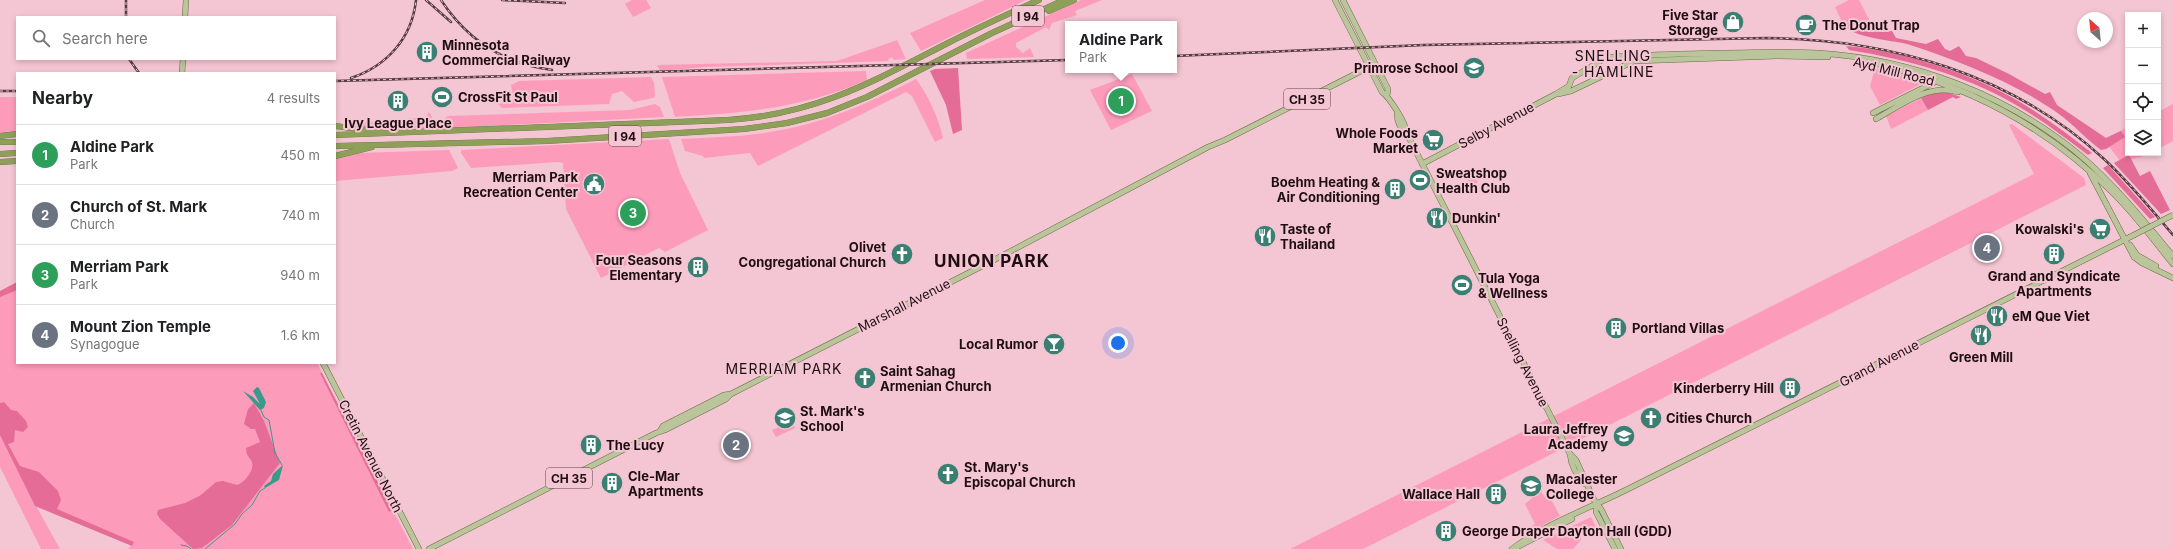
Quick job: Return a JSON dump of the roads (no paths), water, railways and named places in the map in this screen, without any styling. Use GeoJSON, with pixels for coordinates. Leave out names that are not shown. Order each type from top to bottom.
{"type":"FeatureCollection","features":[{"type":"Feature","properties":{"kind":"highway"},"geometry":{"type":"LineString","coordinates":[[1000,17],[1036,0]]}},
{"type":"Feature","properties":{"kind":"highway","name":"I 94"},"geometry":{"type":"LineString","coordinates":[[336,135],[392,134],[751,118],[789,111],[824,102],[862,88],[1000,17],[1039,0]]}},
{"type":"Feature","properties":{"kind":"highway","name":"I 94"},"geometry":{"type":"LineString","coordinates":[[336,146],[547,141],[757,128],[800,120],[835,110],[871,95],[992,33],[1064,0]]}},
{"type":"Feature","properties":{"kind":"highway"},"geometry":{"type":"LineString","coordinates":[[992,33],[1074,0]]}},
{"type":"Feature","properties":{"kind":"highway"},"geometry":{"type":"LineString","coordinates":[[336,126],[373,130],[392,134]]}},
{"type":"Feature","properties":{"kind":"highway"},"geometry":{"type":"LineString","coordinates":[[0,136],[16,134]]}},
{"type":"Feature","properties":{"kind":"highway"},"geometry":{"type":"LineString","coordinates":[[0,142],[16,142]]}},
{"type":"Feature","properties":{"kind":"highway"},"geometry":{"type":"LineString","coordinates":[[336,156],[377,145]]}},
{"type":"Feature","properties":{"kind":"highway"},"geometry":{"type":"LineString","coordinates":[[0,154],[16,153]]}},
{"type":"Feature","properties":{"kind":"highway"},"geometry":{"type":"LineString","coordinates":[[0,162],[16,161]]}},
{"type":"Feature","properties":{"kind":"main road"},"geometry":{"type":"LineString","coordinates":[[185,16],[186,0]]}},
{"type":"Feature","properties":{"kind":"main road","name":"Snelling Avenue"},"geometry":{"type":"LineString","coordinates":[[1335,0],[1382,92],[1388,96]]}},
{"type":"Feature","properties":{"kind":"main road","name":"Snelling Avenue"},"geometry":{"type":"LineString","coordinates":[[1343,0],[1388,89],[1388,96],[1397,113],[1403,119],[1407,127],[1406,132]]}},
{"type":"Feature","properties":{"kind":"main road","name":"Ayd Mill Road"},"geometry":{"type":"LineString","coordinates":[[1569,86],[1572,78],[1604,59],[1613,57],[1788,52],[1819,53],[1877,60],[1940,80],[2005,106],[2048,132],[2080,156],[2119,192],[2173,256]]}},
{"type":"Feature","properties":{"kind":"main road","name":"Ayd Mill Road"},"geometry":{"type":"LineString","coordinates":[[1556,94],[1571,91],[1634,61],[1812,56],[1872,63],[1940,80],[1986,101],[2041,132],[2087,169],[2115,195],[2173,264]]}},
{"type":"Feature","properties":{"kind":"main road"},"geometry":{"type":"LineString","coordinates":[[182,72],[183,61]]}},
{"type":"Feature","properties":{"kind":"main road"},"geometry":{"type":"LineString","coordinates":[[183,61],[185,72]]}},
{"type":"Feature","properties":{"kind":"main road","name":"Marshall Avenue"},"geometry":{"type":"LineString","coordinates":[[429,549],[660,431],[663,426],[724,395],[731,394],[1099,206],[1176,163],[1218,144],[1375,64]]}},
{"type":"Feature","properties":{"kind":"main road"},"geometry":{"type":"LineString","coordinates":[[1876,119],[1920,95],[1940,80]]}},
{"type":"Feature","properties":{"kind":"main road"},"geometry":{"type":"LineString","coordinates":[[1873,113],[1940,80]]}},
{"type":"Feature","properties":{"kind":"main road","name":"Selby Avenue"},"geometry":{"type":"LineString","coordinates":[[1422,164],[1569,86]]}},
{"type":"Feature","properties":{"kind":"main road"},"geometry":{"type":"LineString","coordinates":[[1920,95],[1935,90],[1946,90],[1986,101]]}},
{"type":"Feature","properties":{"kind":"main road","name":"Snelling Avenue"},"geometry":{"type":"LineString","coordinates":[[1397,113],[1398,123],[1406,132],[1570,454],[1576,460],[1584,475],[1586,486],[1596,505]]}},
{"type":"Feature","properties":{"kind":"main road"},"geometry":{"type":"LineString","coordinates":[[2087,169],[2137,260],[2173,278]]}},
{"type":"Feature","properties":{"kind":"main road","name":"Grand Avenue"},"geometry":{"type":"LineString","coordinates":[[1512,549],[1523,540],[1585,511],[2173,216]]}},
{"type":"Feature","properties":{"kind":"main road"},"geometry":{"type":"LineString","coordinates":[[2125,240],[2143,260],[2173,274]]}},
{"type":"Feature","properties":{"kind":"main road","name":"Cretin Avenue North"},"geometry":{"type":"LineString","coordinates":[[324,364],[419,549]]}},
{"type":"Feature","properties":{"kind":"main road"},"geometry":{"type":"LineString","coordinates":[[1596,505],[1596,512],[1615,549]]}},
{"type":"Feature","properties":{"kind":"main road"},"geometry":{"type":"LineString","coordinates":[[1596,505],[1601,509],[1621,549]]}},
{"type":"Feature","properties":{"kind":"waterway"},"geometry":{"type":"LineString","coordinates":[[260,408],[264,417],[269,420],[275,453],[282,465]]}},
{"type":"Feature","properties":{"kind":"waterway"},"geometry":{"type":"LineString","coordinates":[[205,549],[235,524],[242,514],[252,505],[260,491],[265,488]]}},
{"type":"Feature","properties":{"kind":"waterway"},"geometry":{"type":"LineString","coordinates":[[181,545],[187,546],[191,549]]}},
{"type":"Feature","properties":{"kind":"railway"},"geometry":{"type":"LineString","coordinates":[[126,0],[126,16]]}},
{"type":"Feature","properties":{"kind":"railway"},"geometry":{"type":"LineString","coordinates":[[351,78],[376,66],[396,49],[409,27],[414,14],[416,0]]}},
{"type":"Feature","properties":{"kind":"railway"},"geometry":{"type":"LineString","coordinates":[[426,0],[451,22]]}},
{"type":"Feature","properties":{"kind":"railway"},"geometry":{"type":"LineString","coordinates":[[441,0],[463,27],[475,39],[489,48],[518,62],[552,70]]}},
{"type":"Feature","properties":{"kind":"railway"},"geometry":{"type":"LineString","coordinates":[[502,0],[565,3]]}},
{"type":"Feature","properties":{"kind":"railway"},"geometry":{"type":"LineString","coordinates":[[1177,56],[1424,45],[1767,38],[1813,40],[1859,45],[1903,54],[1947,67],[1989,84],[2030,104],[2068,129],[2104,159],[2131,186],[2173,235]]}},
{"type":"Feature","properties":{"kind":"railway"},"geometry":{"type":"LineString","coordinates":[[130,60],[138,72]]}},
{"type":"Feature","properties":{"kind":"railway"},"geometry":{"type":"LineString","coordinates":[[336,81],[1065,60]]}},
{"type":"Feature","properties":{"kind":"railway"},"geometry":{"type":"LineString","coordinates":[[0,91],[16,91]]}},
{"type":"Feature","properties":{"kind":"place","name":"Five Star Storage"},"geometry":{"type":"Point","coordinates":[1733,22]}},
{"type":"Feature","properties":{"kind":"place","name":"The Donut Trap"},"geometry":{"type":"Point","coordinates":[1806,25]}},
{"type":"Feature","properties":{"kind":"place","name":"Minnesota Commercial Railway"},"geometry":{"type":"Point","coordinates":[427,52]}},
{"type":"Feature","properties":{"kind":"place","name":"Primrose School"},"geometry":{"type":"Point","coordinates":[1474,68]}},
{"type":"Feature","properties":{"kind":"place","name":"CrossFit St Paul"},"geometry":{"type":"Point","coordinates":[442,97]}},
{"type":"Feature","properties":{"kind":"place","name":"Ivy League Place"},"geometry":{"type":"Point","coordinates":[398,101]}},
{"type":"Feature","properties":{"kind":"place","name":"Aldine Park"},"geometry":{"type":"Point","coordinates":[1121,101]}},
{"type":"Feature","properties":{"kind":"place","name":"Whole Foods Market"},"geometry":{"type":"Point","coordinates":[1433,140]}},
{"type":"Feature","properties":{"kind":"place","name":"Sweatshop Health Club"},"geometry":{"type":"Point","coordinates":[1420,180]}},
{"type":"Feature","properties":{"kind":"place","name":"Merriam Park Recreation Center"},"geometry":{"type":"Point","coordinates":[594,184]}},
{"type":"Feature","properties":{"kind":"place","name":"Boehm Heating & Air Conditioning"},"geometry":{"type":"Point","coordinates":[1395,189]}},
{"type":"Feature","properties":{"kind":"place","name":"Merriam Park"},"geometry":{"type":"Point","coordinates":[633,213]}},
{"type":"Feature","properties":{"kind":"place","name":"Dunkin'"},"geometry":{"type":"Point","coordinates":[1437,218]}},
{"type":"Feature","properties":{"kind":"place","name":"Kowalski's"},"geometry":{"type":"Point","coordinates":[2100,229]}},
{"type":"Feature","properties":{"kind":"place","name":"Taste of Thailand"},"geometry":{"type":"Point","coordinates":[1265,236]}},
{"type":"Feature","properties":{"kind":"place","name":"Mount Zion Temple"},"geometry":{"type":"Point","coordinates":[1987,248]}},
{"type":"Feature","properties":{"kind":"place","name":"Olivet Congregational Church"},"geometry":{"type":"Point","coordinates":[902,254]}},
{"type":"Feature","properties":{"kind":"place","name":"Grand and Syndicate Apartments"},"geometry":{"type":"Point","coordinates":[2054,254]}},
{"type":"Feature","properties":{"kind":"place","name":"Four Seasons Elementary"},"geometry":{"type":"Point","coordinates":[698,267]}},
{"type":"Feature","properties":{"kind":"place","name":"Tula Yoga & Wellness"},"geometry":{"type":"Point","coordinates":[1462,285]}},
{"type":"Feature","properties":{"kind":"place","name":"eM Que Viet"},"geometry":{"type":"Point","coordinates":[1997,316]}},
{"type":"Feature","properties":{"kind":"place","name":"Portland Villas"},"geometry":{"type":"Point","coordinates":[1616,328]}},
{"type":"Feature","properties":{"kind":"place","name":"Green Mill"},"geometry":{"type":"Point","coordinates":[1981,335]}},
{"type":"Feature","properties":{"kind":"place","name":"Local Rumor"},"geometry":{"type":"Point","coordinates":[1054,344]}},
{"type":"Feature","properties":{"kind":"place","name":"Saint Sahag Armenian Church"},"geometry":{"type":"Point","coordinates":[865,378]}},
{"type":"Feature","properties":{"kind":"place","name":"Kinderberry Hill"},"geometry":{"type":"Point","coordinates":[1790,388]}},
{"type":"Feature","properties":{"kind":"place","name":"St. Mark's School"},"geometry":{"type":"Point","coordinates":[785,418]}},
{"type":"Feature","properties":{"kind":"place","name":"Cities Church"},"geometry":{"type":"Point","coordinates":[1651,418]}},
{"type":"Feature","properties":{"kind":"place","name":"Laura Jeffrey Academy"},"geometry":{"type":"Point","coordinates":[1624,436]}},
{"type":"Feature","properties":{"kind":"place","name":"The Lucy"},"geometry":{"type":"Point","coordinates":[591,445]}},
{"type":"Feature","properties":{"kind":"place","name":"Church of St. Mark"},"geometry":{"type":"Point","coordinates":[736,445]}},
{"type":"Feature","properties":{"kind":"place","name":"St. Mary's Episcopal Church"},"geometry":{"type":"Point","coordinates":[948,474]}},
{"type":"Feature","properties":{"kind":"place","name":"Cle-Mar Apartments"},"geometry":{"type":"Point","coordinates":[612,483]}},
{"type":"Feature","properties":{"kind":"place","name":"Macalester College"},"geometry":{"type":"Point","coordinates":[1531,486]}},
{"type":"Feature","properties":{"kind":"place","name":"Wallace Hall"},"geometry":{"type":"Point","coordinates":[1496,494]}},
{"type":"Feature","properties":{"kind":"place","name":"George Draper Dayton Hall (GDD)"},"geometry":{"type":"Point","coordinates":[1446,531]}},
{"type":"Feature","properties":{"kind":"district","name":"SNELLING - HAMLINE"},"geometry":{"type":"Point","coordinates":[1613,64]}},
{"type":"Feature","properties":{"kind":"district","name":"UNION PARK"},"geometry":{"type":"Point","coordinates":[992,261]}},
{"type":"Feature","properties":{"kind":"district","name":"MERRIAM PARK"},"geometry":{"type":"Point","coordinates":[784,368]}}]}
